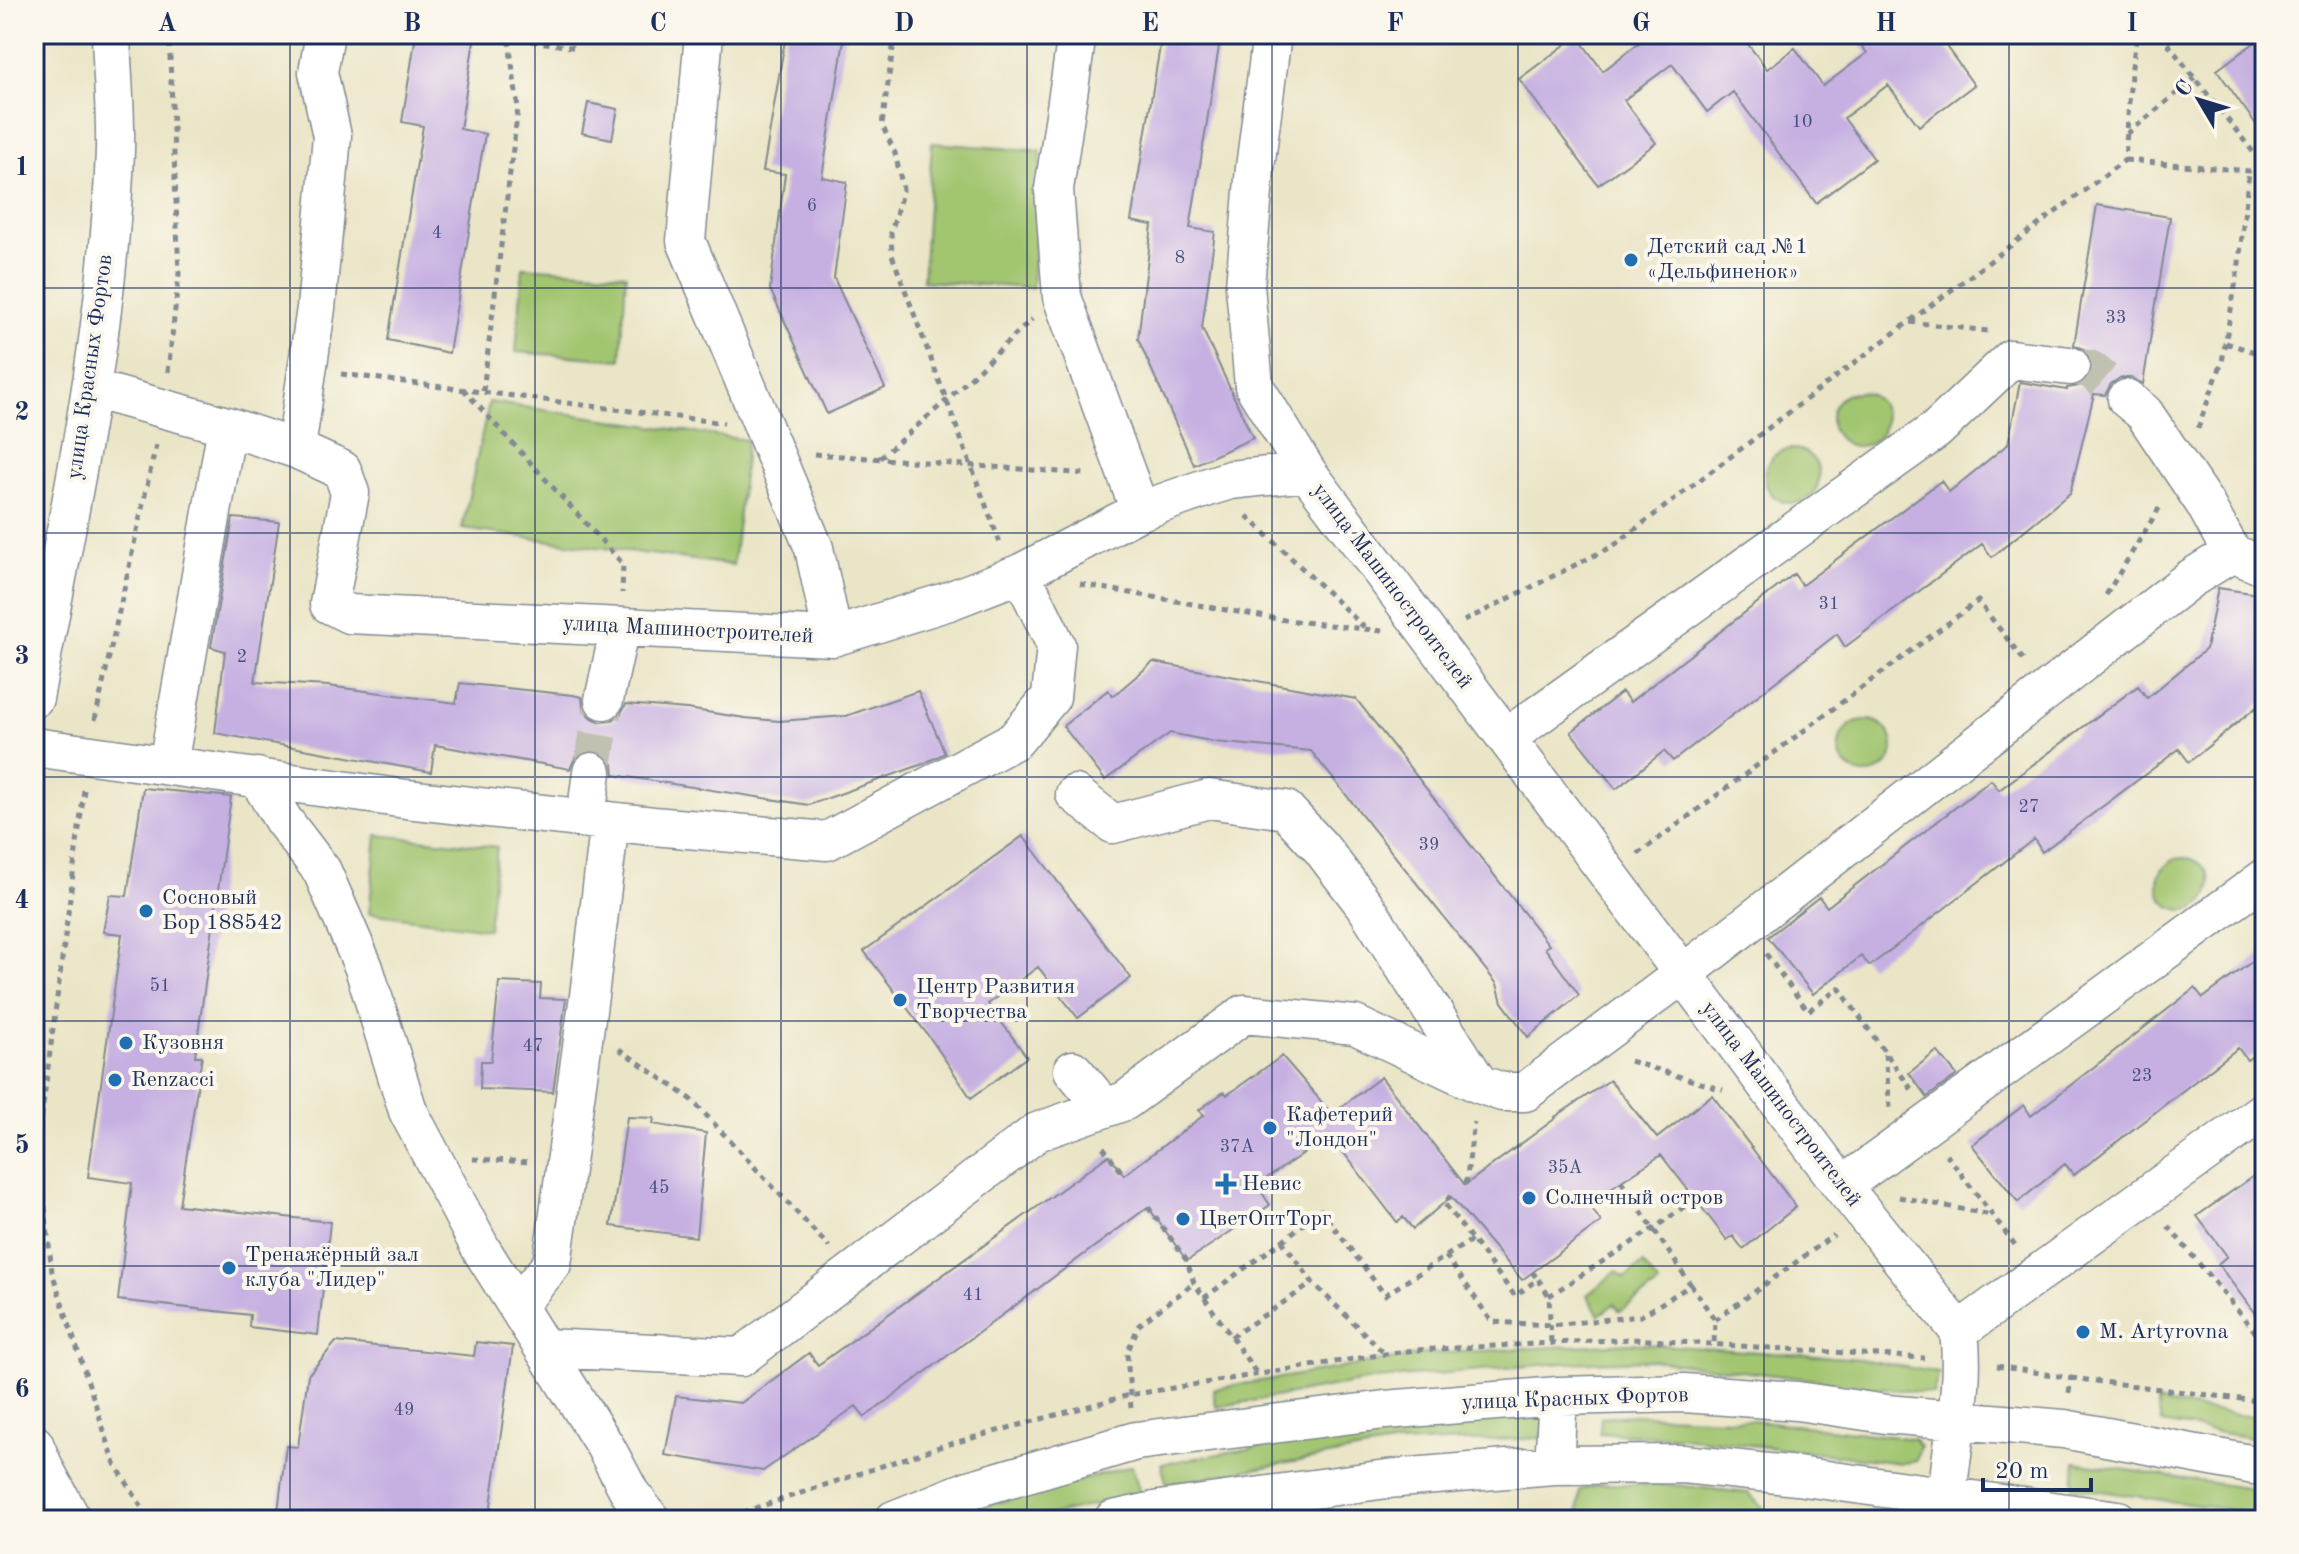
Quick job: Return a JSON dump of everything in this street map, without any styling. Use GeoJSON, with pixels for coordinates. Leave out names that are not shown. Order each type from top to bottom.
{"type":"FeatureCollection","features":[{"type":"Feature","properties":{"kind":"street","name":"улица Красных Фортов"},"geometry":{"type":"LineString","coordinates":[[34,698],[92,389],[106,279],[115,148],[111,34]]}},
{"type":"Feature","properties":{"kind":"street"},"geometry":{"type":"LineString","coordinates":[[296,449],[316,308],[332,136],[318,72],[325,34]]}},
{"type":"Feature","properties":{"kind":"street"},"geometry":{"type":"LineString","coordinates":[[704,34],[686,241],[814,548],[833,637]]}},
{"type":"Feature","properties":{"kind":"street"},"geometry":{"type":"LineString","coordinates":[[1077,34],[1054,189],[1062,297],[1140,511]]}},
{"type":"Feature","properties":{"kind":"street"},"geometry":{"type":"LineString","coordinates":[[1272,34],[1255,168],[1245,286],[1254,386],[1307,472]]}},
{"type":"Feature","properties":{"kind":"street"},"geometry":{"type":"LineString","coordinates":[[1506,738],[1936,430],[2011,359],[2070,366]]}},
{"type":"Feature","properties":{"kind":"street","name":"улица Машиностроителей"},"geometry":{"type":"LineString","coordinates":[[92,389],[227,426],[296,449],[342,470],[350,493],[329,604],[349,614],[833,637],[949,601],[1017,575],[1140,511],[1214,485],[1230,480],[1307,472],[1842,1186],[1959,1331]]}},
{"type":"Feature","properties":{"kind":"street"},"geometry":{"type":"LineString","coordinates":[[544,1348],[741,1357],[1037,1132],[1125,1101],[1244,1014],[1355,1025],[1479,1084],[1502,1092],[1525,1092],[1683,974],[2190,579],[2248,560],[2205,504],[2144,413],[2127,399]]}},
{"type":"Feature","properties":{"kind":"street"},"geometry":{"type":"LineString","coordinates":[[168,765],[227,426]]}},
{"type":"Feature","properties":{"kind":"street"},"geometry":{"type":"LineString","coordinates":[[34,747],[406,799],[827,841],[1015,740],[1051,697],[1056,645],[1017,575]]}},
{"type":"Feature","properties":{"kind":"street"},"geometry":{"type":"LineString","coordinates":[[604,700],[620,627]]}},
{"type":"Feature","properties":{"kind":"street"},"geometry":{"type":"LineString","coordinates":[[517,1306],[552,1264],[585,1026],[598,820],[592,772]]}},
{"type":"Feature","properties":{"kind":"street"},"geometry":{"type":"LineString","coordinates":[[257,777],[283,820],[322,871],[364,968],[408,1111],[481,1249],[605,1446],[630,1493],[651,1520]]}},
{"type":"Feature","properties":{"kind":"street"},"geometry":{"type":"LineString","coordinates":[[1076,806],[1113,824],[1209,799],[1286,810],[1321,848],[1366,907],[1479,1084]]}},
{"type":"Feature","properties":{"kind":"street"},"geometry":{"type":"LineString","coordinates":[[1842,1186],[2265,878]]}},
{"type":"Feature","properties":{"kind":"street"},"geometry":{"type":"LineString","coordinates":[[1073,1070],[1105,1108]]}},
{"type":"Feature","properties":{"kind":"street"},"geometry":{"type":"LineString","coordinates":[[1946,1508],[1963,1361],[1959,1331],[2265,1110]]}},
{"type":"Feature","properties":{"kind":"street","name":"улица Красных Фортов"},"geometry":{"type":"LineString","coordinates":[[894,1520],[969,1490],[1136,1441],[1385,1410],[1558,1396],[1684,1393],[1797,1401],[1886,1414],[2064,1429],[2265,1467]]}},
{"type":"Feature","properties":{"kind":"street"},"geometry":{"type":"LineString","coordinates":[[1554,1465],[1558,1396]]}},
{"type":"Feature","properties":{"kind":"street"},"geometry":{"type":"LineString","coordinates":[[34,1444],[72,1520]]}},
{"type":"Feature","properties":{"kind":"street"},"geometry":{"type":"LineString","coordinates":[[1113,1520],[1159,1510],[1282,1506],[1387,1479],[1554,1465],[1683,1464],[1797,1476],[1946,1508],[2118,1520]]}},
{"type":"Feature","properties":{"kind":"path"},"geometry":{"type":"LineString","coordinates":[[895,34],[882,125],[895,153],[903,189],[891,233],[892,255],[971,466],[1017,575],[1277,619],[1430,637],[1613,546],[2125,160],[2249,171],[2265,167],[2160,34]]}},
{"type":"Feature","properties":{"kind":"path"},"geometry":{"type":"LineString","coordinates":[[2125,160],[2137,34]]}},
{"type":"Feature","properties":{"kind":"path"},"geometry":{"type":"LineString","coordinates":[[483,391],[518,108],[508,35],[577,48]]}},
{"type":"Feature","properties":{"kind":"path"},"geometry":{"type":"LineString","coordinates":[[2127,135],[2195,78]]}},
{"type":"Feature","properties":{"kind":"path"},"geometry":{"type":"LineString","coordinates":[[2103,600],[2183,470],[2222,362],[2239,263],[2249,171]]}},
{"type":"Feature","properties":{"kind":"path"},"geometry":{"type":"LineString","coordinates":[[879,459],[947,400],[1062,290]]}},
{"type":"Feature","properties":{"kind":"path"},"geometry":{"type":"LineString","coordinates":[[1909,322],[1990,331],[2011,359]]}},
{"type":"Feature","properties":{"kind":"path"},"geometry":{"type":"LineString","coordinates":[[2226,343],[2265,355]]}},
{"type":"Feature","properties":{"kind":"path"},"geometry":{"type":"LineString","coordinates":[[307,369],[483,391],[879,459],[1088,474]]}},
{"type":"Feature","properties":{"kind":"path"},"geometry":{"type":"LineString","coordinates":[[462,388],[623,564],[620,627]]}},
{"type":"Feature","properties":{"kind":"path"},"geometry":{"type":"LineString","coordinates":[[1214,485],[1366,629]]}},
{"type":"Feature","properties":{"kind":"path"},"geometry":{"type":"LineString","coordinates":[[1610,876],[1978,601],[2047,690]]}},
{"type":"Feature","properties":{"kind":"path"},"geometry":{"type":"LineString","coordinates":[[96,716],[78,824],[38,1144],[52,1272],[115,1464],[150,1520]]}},
{"type":"Feature","properties":{"kind":"path"},"geometry":{"type":"LineString","coordinates":[[1746,925],[1808,1011],[1839,988],[1993,1216],[2037,1275]]}},
{"type":"Feature","properties":{"kind":"path"},"geometry":{"type":"LineString","coordinates":[[585,1026],[691,1099],[852,1271]]}},
{"type":"Feature","properties":{"kind":"path"},"geometry":{"type":"LineString","coordinates":[[1885,1054],[1894,1148]]}},
{"type":"Feature","properties":{"kind":"path"},"geometry":{"type":"LineString","coordinates":[[1625,1060],[1727,1091]]}},
{"type":"Feature","properties":{"kind":"path"},"geometry":{"type":"LineString","coordinates":[[1466,1184],[1479,1084]]}},
{"type":"Feature","properties":{"kind":"path"},"geometry":{"type":"LineString","coordinates":[[432,1156],[565,1164]]}},
{"type":"Feature","properties":{"kind":"path"},"geometry":{"type":"LineString","coordinates":[[1621,1181],[1715,1320],[1714,1344]]}},
{"type":"Feature","properties":{"kind":"path"},"geometry":{"type":"LineString","coordinates":[[1842,1186],[1993,1216]]}},
{"type":"Feature","properties":{"kind":"path"},"geometry":{"type":"LineString","coordinates":[[1451,1196],[1444,1203],[1515,1296],[1538,1279]]}},
{"type":"Feature","properties":{"kind":"path"},"geometry":{"type":"LineString","coordinates":[[2145,1197],[2265,1344]]}},
{"type":"Feature","properties":{"kind":"path"},"geometry":{"type":"LineString","coordinates":[[1549,1296],[1695,1199]]}},
{"type":"Feature","properties":{"kind":"path"},"geometry":{"type":"LineString","coordinates":[[1148,1207],[1187,1261],[1194,1283],[1257,1374]]}},
{"type":"Feature","properties":{"kind":"path"},"geometry":{"type":"LineString","coordinates":[[1204,1298],[1321,1210],[1385,1295],[1472,1240]]}},
{"type":"Feature","properties":{"kind":"path"},"geometry":{"type":"LineString","coordinates":[[1715,1320],[1835,1234]]}},
{"type":"Feature","properties":{"kind":"path"},"geometry":{"type":"LineString","coordinates":[[1282,1241],[1313,1283],[1385,1354]]}},
{"type":"Feature","properties":{"kind":"path"},"geometry":{"type":"LineString","coordinates":[[1446,1256],[1492,1322],[1551,1325],[1641,1316],[1691,1285]]}},
{"type":"Feature","properties":{"kind":"path"},"geometry":{"type":"LineString","coordinates":[[1532,1272],[1549,1296],[1551,1343]]}},
{"type":"Feature","properties":{"kind":"path"},"geometry":{"type":"LineString","coordinates":[[1129,1395],[1127,1353],[1139,1325],[1194,1283]]}},
{"type":"Feature","properties":{"kind":"path"},"geometry":{"type":"LineString","coordinates":[[1231,1337],[1313,1283]]}},
{"type":"Feature","properties":{"kind":"path"},"geometry":{"type":"LineString","coordinates":[[2071,1378],[2265,1402]]}},
{"type":"Feature","properties":{"kind":"green space"},"geometry":{"type":"Polygon","coordinates":[[[932,143],[1041,151],[1032,288],[923,281],[932,143]]]}},
{"type":"Feature","properties":{"kind":"green space"},"geometry":{"type":"Polygon","coordinates":[[[523,267],[626,274],[621,360],[516,352],[523,267]]]}},
{"type":"Feature","properties":{"kind":"green space"},"geometry":{"type":"Polygon","coordinates":[[[1858,392],[1877,400],[1885,419],[1877,438],[1858,446],[1839,438],[1831,419],[1839,400],[1858,392]]]}},
{"type":"Feature","properties":{"kind":"green space"},"geometry":{"type":"Polygon","coordinates":[[[489,402],[747,440],[733,565],[462,529],[489,402]]]}},
{"type":"Feature","properties":{"kind":"green space"},"geometry":{"type":"Polygon","coordinates":[[[1792,449],[1811,457],[1819,476],[1811,495],[1792,503],[1773,495],[1765,476],[1773,457],[1792,449]]]}},
{"type":"Feature","properties":{"kind":"green space"},"geometry":{"type":"Polygon","coordinates":[[[1866,720],[1885,728],[1893,747],[1885,766],[1866,774],[1847,766],[1839,747],[1847,728],[1866,720]]]}},
{"type":"Feature","properties":{"kind":"green space"},"geometry":{"type":"Polygon","coordinates":[[[377,835],[497,847],[488,929],[369,913],[377,835]]]}},
{"type":"Feature","properties":{"kind":"green space"},"geometry":{"type":"Polygon","coordinates":[[[2184,858],[2203,865],[2210,884],[2203,903],[2184,910],[2165,903],[2158,884],[2165,865],[2184,858]]]}},
{"type":"Feature","properties":{"kind":"green space"},"geometry":{"type":"Polygon","coordinates":[[[1643,1264],[1659,1285],[1620,1311],[1614,1304],[1599,1315],[1587,1295],[1617,1271],[1624,1278],[1643,1264]]]}},
{"type":"Feature","properties":{"kind":"green space"},"geometry":{"type":"Polygon","coordinates":[[[1629,1343],[1860,1359],[1939,1373],[1933,1394],[1651,1360],[1564,1363],[1377,1379],[1216,1407],[1213,1389],[1424,1354],[1629,1343]]]}},
{"type":"Feature","properties":{"kind":"green space"},"geometry":{"type":"Polygon","coordinates":[[[2157,1402],[2265,1419],[2265,1440],[2161,1423],[2157,1402]]]}},
{"type":"Feature","properties":{"kind":"green space"},"geometry":{"type":"Polygon","coordinates":[[[1547,1411],[1540,1438],[1397,1444],[1167,1484],[1161,1464],[1398,1423],[1547,1411]]]}},
{"type":"Feature","properties":{"kind":"green space"},"geometry":{"type":"Polygon","coordinates":[[[1639,1415],[1752,1420],[1914,1439],[1920,1447],[1916,1461],[1902,1463],[1683,1437],[1600,1433],[1601,1417],[1639,1415]]]}},
{"type":"Feature","properties":{"kind":"green space"},"geometry":{"type":"Polygon","coordinates":[[[2075,1462],[2265,1491],[2265,1515],[2073,1487],[2075,1462]]]}},
{"type":"Feature","properties":{"kind":"green space"},"geometry":{"type":"Polygon","coordinates":[[[1132,1466],[1140,1493],[1032,1520],[946,1520],[971,1510],[1132,1466]]]}},
{"type":"Feature","properties":{"kind":"green space"},"geometry":{"type":"Polygon","coordinates":[[[1599,1484],[1674,1485],[1748,1493],[1763,1508],[1764,1520],[1578,1512],[1580,1490],[1599,1484]]]}},
{"type":"Feature","properties":{"kind":"building"},"geometry":{"type":"Polygon","coordinates":[[[416,34],[475,34],[460,129],[485,134],[449,353],[388,340],[423,126],[402,122],[416,34]]]}},
{"type":"Feature","properties":{"kind":"building"},"geometry":{"type":"Polygon","coordinates":[[[786,34],[845,34],[822,177],[847,182],[834,278],[885,388],[827,414],[770,289],[785,174],[763,171],[786,34]]]}},
{"type":"Feature","properties":{"kind":"building"},"geometry":{"type":"Polygon","coordinates":[[[1162,34],[1221,34],[1190,228],[1215,232],[1202,328],[1253,438],[1194,465],[1138,339],[1152,225],[1131,221],[1162,34]]]}},
{"type":"Feature","properties":{"kind":"building"},"geometry":{"type":"Polygon","coordinates":[[[1650,34],[1740,34],[1767,69],[1795,48],[1823,86],[1867,53],[1853,34],[1937,34],[1974,85],[1919,126],[1888,85],[1844,118],[1874,159],[1816,203],[1733,92],[1707,112],[1672,64],[1624,100],[1656,143],[1598,185],[1519,79],[1577,36],[1603,71],[1650,34]]]}},
{"type":"Feature","properties":{"kind":"building"},"geometry":{"type":"Polygon","coordinates":[[[2265,35],[2265,137],[2217,70],[2265,35]]]}},
{"type":"Feature","properties":{"kind":"building"},"geometry":{"type":"Polygon","coordinates":[[[588,103],[618,109],[612,139],[582,133],[588,103]]]}},
{"type":"Feature","properties":{"kind":"building"},"geometry":{"type":"Polygon","coordinates":[[[2097,205],[2170,217],[2143,384],[2131,378],[2120,378],[2111,384],[2105,395],[2094,394],[2070,493],[1992,557],[1982,544],[1845,647],[1837,634],[1673,761],[1664,751],[1616,789],[1571,732],[1622,692],[1630,702],[1794,574],[1802,585],[1941,481],[1949,492],[2008,444],[2020,382],[2067,390],[2087,380],[2092,369],[2090,358],[2084,349],[2074,345],[2097,205]]]}},
{"type":"Feature","properties":{"kind":"building"},"geometry":{"type":"Polygon","coordinates":[[[233,518],[279,522],[255,682],[328,686],[456,703],[460,683],[573,695],[582,697],[583,707],[589,716],[600,722],[611,721],[620,715],[626,704],[779,721],[846,716],[918,691],[945,753],[923,764],[809,805],[614,775],[613,764],[606,755],[594,750],[584,751],[575,758],[570,769],[435,745],[431,772],[215,733],[225,651],[211,647],[233,518]]]}},
{"type":"Feature","properties":{"kind":"building"},"geometry":{"type":"Polygon","coordinates":[[[2218,588],[2265,595],[2265,700],[2189,762],[2179,749],[2042,852],[2034,839],[1870,966],[1861,956],[1813,994],[1768,937],[1819,897],[1827,907],[1991,780],[1999,790],[2138,686],[2147,698],[2206,649],[2218,588]]]}},
{"type":"Feature","properties":{"kind":"building"},"geometry":{"type":"Polygon","coordinates":[[[1153,662],[1356,699],[1549,945],[1545,948],[1579,995],[1528,1037],[1502,1002],[1497,984],[1311,751],[1215,742],[1170,733],[1105,780],[1063,726],[1108,690],[1113,696],[1153,662]]]}},
{"type":"Feature","properties":{"kind":"building"},"geometry":{"type":"Polygon","coordinates":[[[143,788],[231,797],[195,1056],[202,1056],[179,1205],[330,1222],[318,1335],[249,1327],[250,1315],[118,1300],[132,1183],[88,1177],[122,934],[103,932],[110,895],[127,896],[143,788]]]}},
{"type":"Feature","properties":{"kind":"building"},"geometry":{"type":"Polygon","coordinates":[[[1023,836],[1131,978],[1078,1018],[1038,967],[988,1004],[1027,1057],[971,1098],[864,951],[1023,836]]]}},
{"type":"Feature","properties":{"kind":"building"},"geometry":{"type":"Polygon","coordinates":[[[2265,952],[2265,1047],[2247,1060],[2238,1048],[2074,1175],[2065,1164],[2018,1202],[1972,1145],[2024,1105],[2031,1116],[2195,988],[2203,998],[2265,952]]]}},
{"type":"Feature","properties":{"kind":"building"},"geometry":{"type":"Polygon","coordinates":[[[499,982],[541,984],[540,998],[566,999],[553,1092],[480,1089],[481,1061],[491,1061],[499,982]]]}},
{"type":"Feature","properties":{"kind":"building"},"geometry":{"type":"Polygon","coordinates":[[[1937,1051],[1957,1075],[1927,1097],[1909,1073],[1937,1051]]]}},
{"type":"Feature","properties":{"kind":"building"},"geometry":{"type":"Polygon","coordinates":[[[1282,1056],[1332,1114],[1381,1077],[1465,1185],[1610,1080],[1657,1138],[1712,1095],[1796,1207],[1743,1249],[1733,1236],[1727,1240],[1661,1155],[1588,1203],[1601,1222],[1522,1280],[1451,1197],[1413,1229],[1403,1217],[1397,1222],[1330,1135],[1257,1185],[1270,1205],[1187,1261],[1148,1207],[865,1417],[856,1406],[763,1471],[665,1455],[676,1396],[741,1403],[809,1353],[818,1365],[1109,1155],[1124,1175],[1204,1115],[1199,1110],[1224,1092],[1227,1095],[1282,1056]]]}},
{"type":"Feature","properties":{"kind":"building"},"geometry":{"type":"Polygon","coordinates":[[[627,1117],[654,1118],[653,1124],[706,1133],[696,1237],[611,1226],[627,1117]]]}},
{"type":"Feature","properties":{"kind":"building"},"geometry":{"type":"Polygon","coordinates":[[[2265,1168],[2265,1327],[2218,1264],[2227,1256],[2197,1216],[2265,1168]]]}},
{"type":"Feature","properties":{"kind":"building"},"geometry":{"type":"Polygon","coordinates":[[[336,1342],[474,1356],[476,1342],[513,1346],[489,1520],[277,1520],[286,1446],[298,1447],[308,1375],[336,1342]]]}},
{"type":"Feature","properties":{"kind":"tunnel"},"geometry":{"type":"LineString","coordinates":[[2070,366],[2090,369],[2127,399]]}},
{"type":"Feature","properties":{"kind":"tunnel"},"geometry":{"type":"LineString","coordinates":[[592,772],[604,700]]}},
{"type":"Feature","properties":{"kind":"place","name":"Детский сад №1 «Дельфиненок»"},"geometry":{"type":"Point","coordinates":[1631,260]}},
{"type":"Feature","properties":{"kind":"place","name":"Сосновый Бор 188542"},"geometry":{"type":"Point","coordinates":[146,911]}},
{"type":"Feature","properties":{"kind":"place","name":"Центр Развития Творчества"},"geometry":{"type":"Point","coordinates":[900,1000]}},
{"type":"Feature","properties":{"kind":"place","name":"Кузовня"},"geometry":{"type":"Point","coordinates":[126,1043]}},
{"type":"Feature","properties":{"kind":"place","name":"Renzacci"},"geometry":{"type":"Point","coordinates":[115,1080]}},
{"type":"Feature","properties":{"kind":"place","name":"Кафетерий \"Лондон\""},"geometry":{"type":"Point","coordinates":[1270,1128]}},
{"type":"Feature","properties":{"kind":"place","name":"Невис"},"geometry":{"type":"Point","coordinates":[1226,1184]}},
{"type":"Feature","properties":{"kind":"place","name":"Солнечный остров"},"geometry":{"type":"Point","coordinates":[1529,1198]}},
{"type":"Feature","properties":{"kind":"place","name":"ЦветОптТорг"},"geometry":{"type":"Point","coordinates":[1183,1219]}},
{"type":"Feature","properties":{"kind":"place","name":"Тренажёрный зал клуба \"Лидер\""},"geometry":{"type":"Point","coordinates":[229,1268]}},
{"type":"Feature","properties":{"kind":"place","name":"M. Artyrovna"},"geometry":{"type":"Point","coordinates":[2083,1332]}}]}
